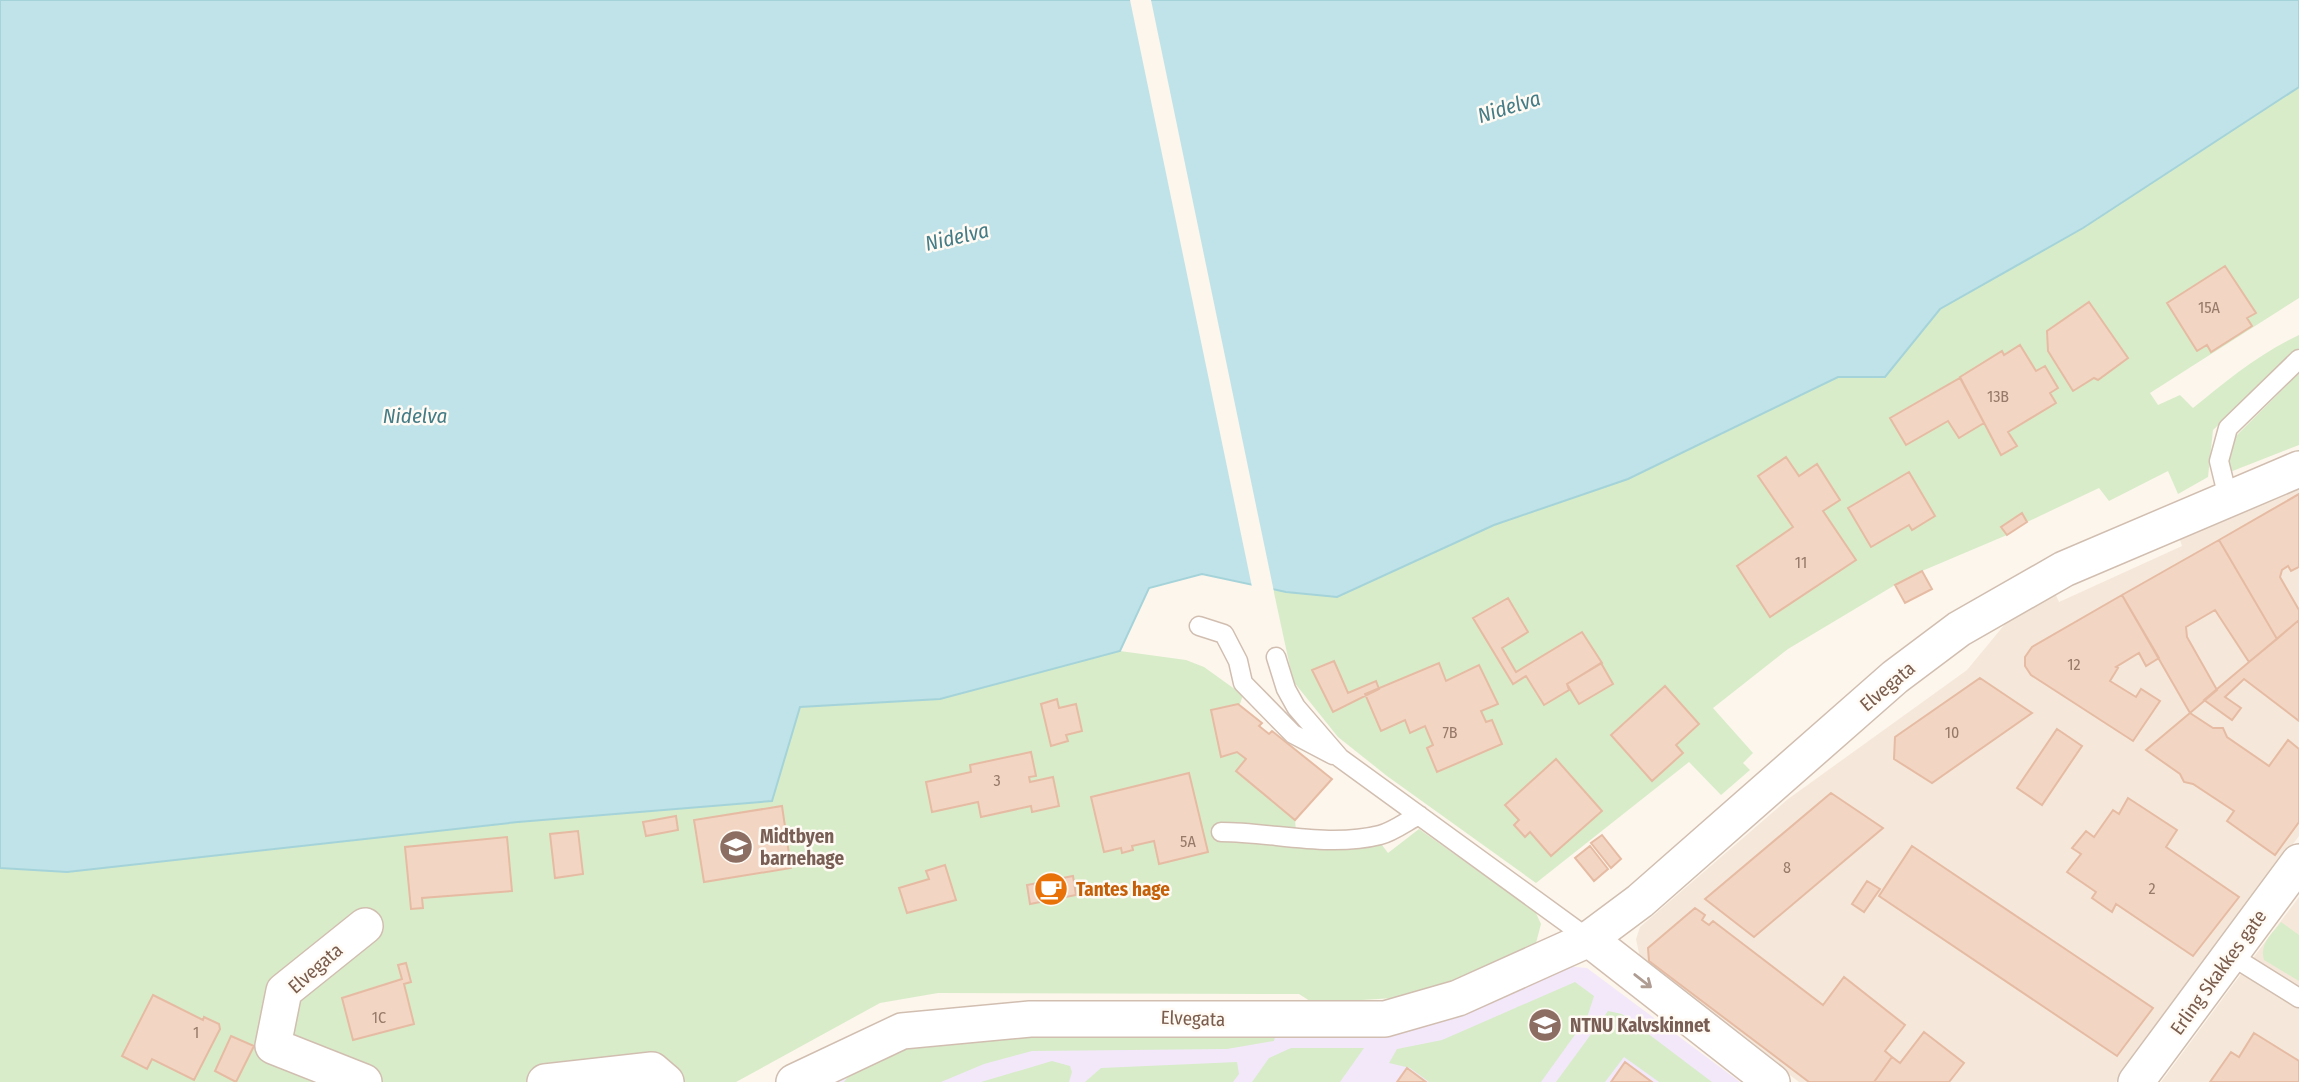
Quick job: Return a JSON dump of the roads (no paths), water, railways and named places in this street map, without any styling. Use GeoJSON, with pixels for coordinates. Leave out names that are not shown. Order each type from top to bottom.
{"type":"FeatureCollection","features":[{"type":"Feature","properties":{"kind":"street","name":"Elvegata"},"geometry":{"type":"LineString","coordinates":[[805,1079],[902,1031],[1043,1019],[1385,1019],[1458,998],[1589,939],[1640,901],[1895,677],[1959,629],[2064,569],[2299,469]]}},
{"type":"Feature","properties":{"kind":"street","name":"Erling Skakkes gate"},"geometry":{"type":"LineString","coordinates":[[2142,1080],[2299,862]]}},
{"type":"Feature","properties":{"kind":"street","name":"Elvegata"},"geometry":{"type":"LineString","coordinates":[[364,1082],[273,1046],[284,991],[365,926]]}},
{"type":"Feature","properties":{"kind":"street"},"geometry":{"type":"LineString","coordinates":[[1589,939],[1772,1082]]}},
{"type":"Feature","properties":{"kind":"street"},"geometry":{"type":"LineString","coordinates":[[545,1082],[652,1070],[666,1082]]}},
{"type":"Feature","properties":{"kind":"lane"},"geometry":{"type":"LineString","coordinates":[[2228,498],[2219,461],[2228,428],[2299,359]]}},
{"type":"Feature","properties":{"kind":"lane"},"geometry":{"type":"LineString","coordinates":[[1199,626],[1224,634],[1238,661],[1242,683],[1293,734],[1340,758],[1589,939]]}},
{"type":"Feature","properties":{"kind":"lane"},"geometry":{"type":"LineString","coordinates":[[1276,657],[1286,689],[1296,707],[1340,758]]}},
{"type":"Feature","properties":{"kind":"lane"},"geometry":{"type":"LineString","coordinates":[[1221,832],[1260,832],[1317,840],[1381,835],[1419,815]]}},
{"type":"Feature","properties":{"kind":"lane"},"geometry":{"type":"LineString","coordinates":[[2230,955],[2299,998]]}},
{"type":"Feature","properties":{"kind":"water","name":"Nidelva"},"geometry":{"type":"Polygon","coordinates":[[[0,0],[2299,0],[2299,87],[2083,228],[1940,309],[1885,377],[1838,377],[1628,479],[1494,525],[1337,597],[1286,592],[1202,574],[1149,588],[1120,651],[940,699],[800,707],[772,801],[518,822],[67,872],[0,868],[0,0]]]}},
{"type":"Feature","properties":{"kind":"place","name":"Midtbyen barnehage"},"geometry":{"type":"Point","coordinates":[736,847]}},
{"type":"Feature","properties":{"kind":"place","name":"Tantes hage"},"geometry":{"type":"Point","coordinates":[1051,889]}},
{"type":"Feature","properties":{"kind":"place","name":"NTNU Kalvskinnet"},"geometry":{"type":"Point","coordinates":[1545,1025]}}]}
